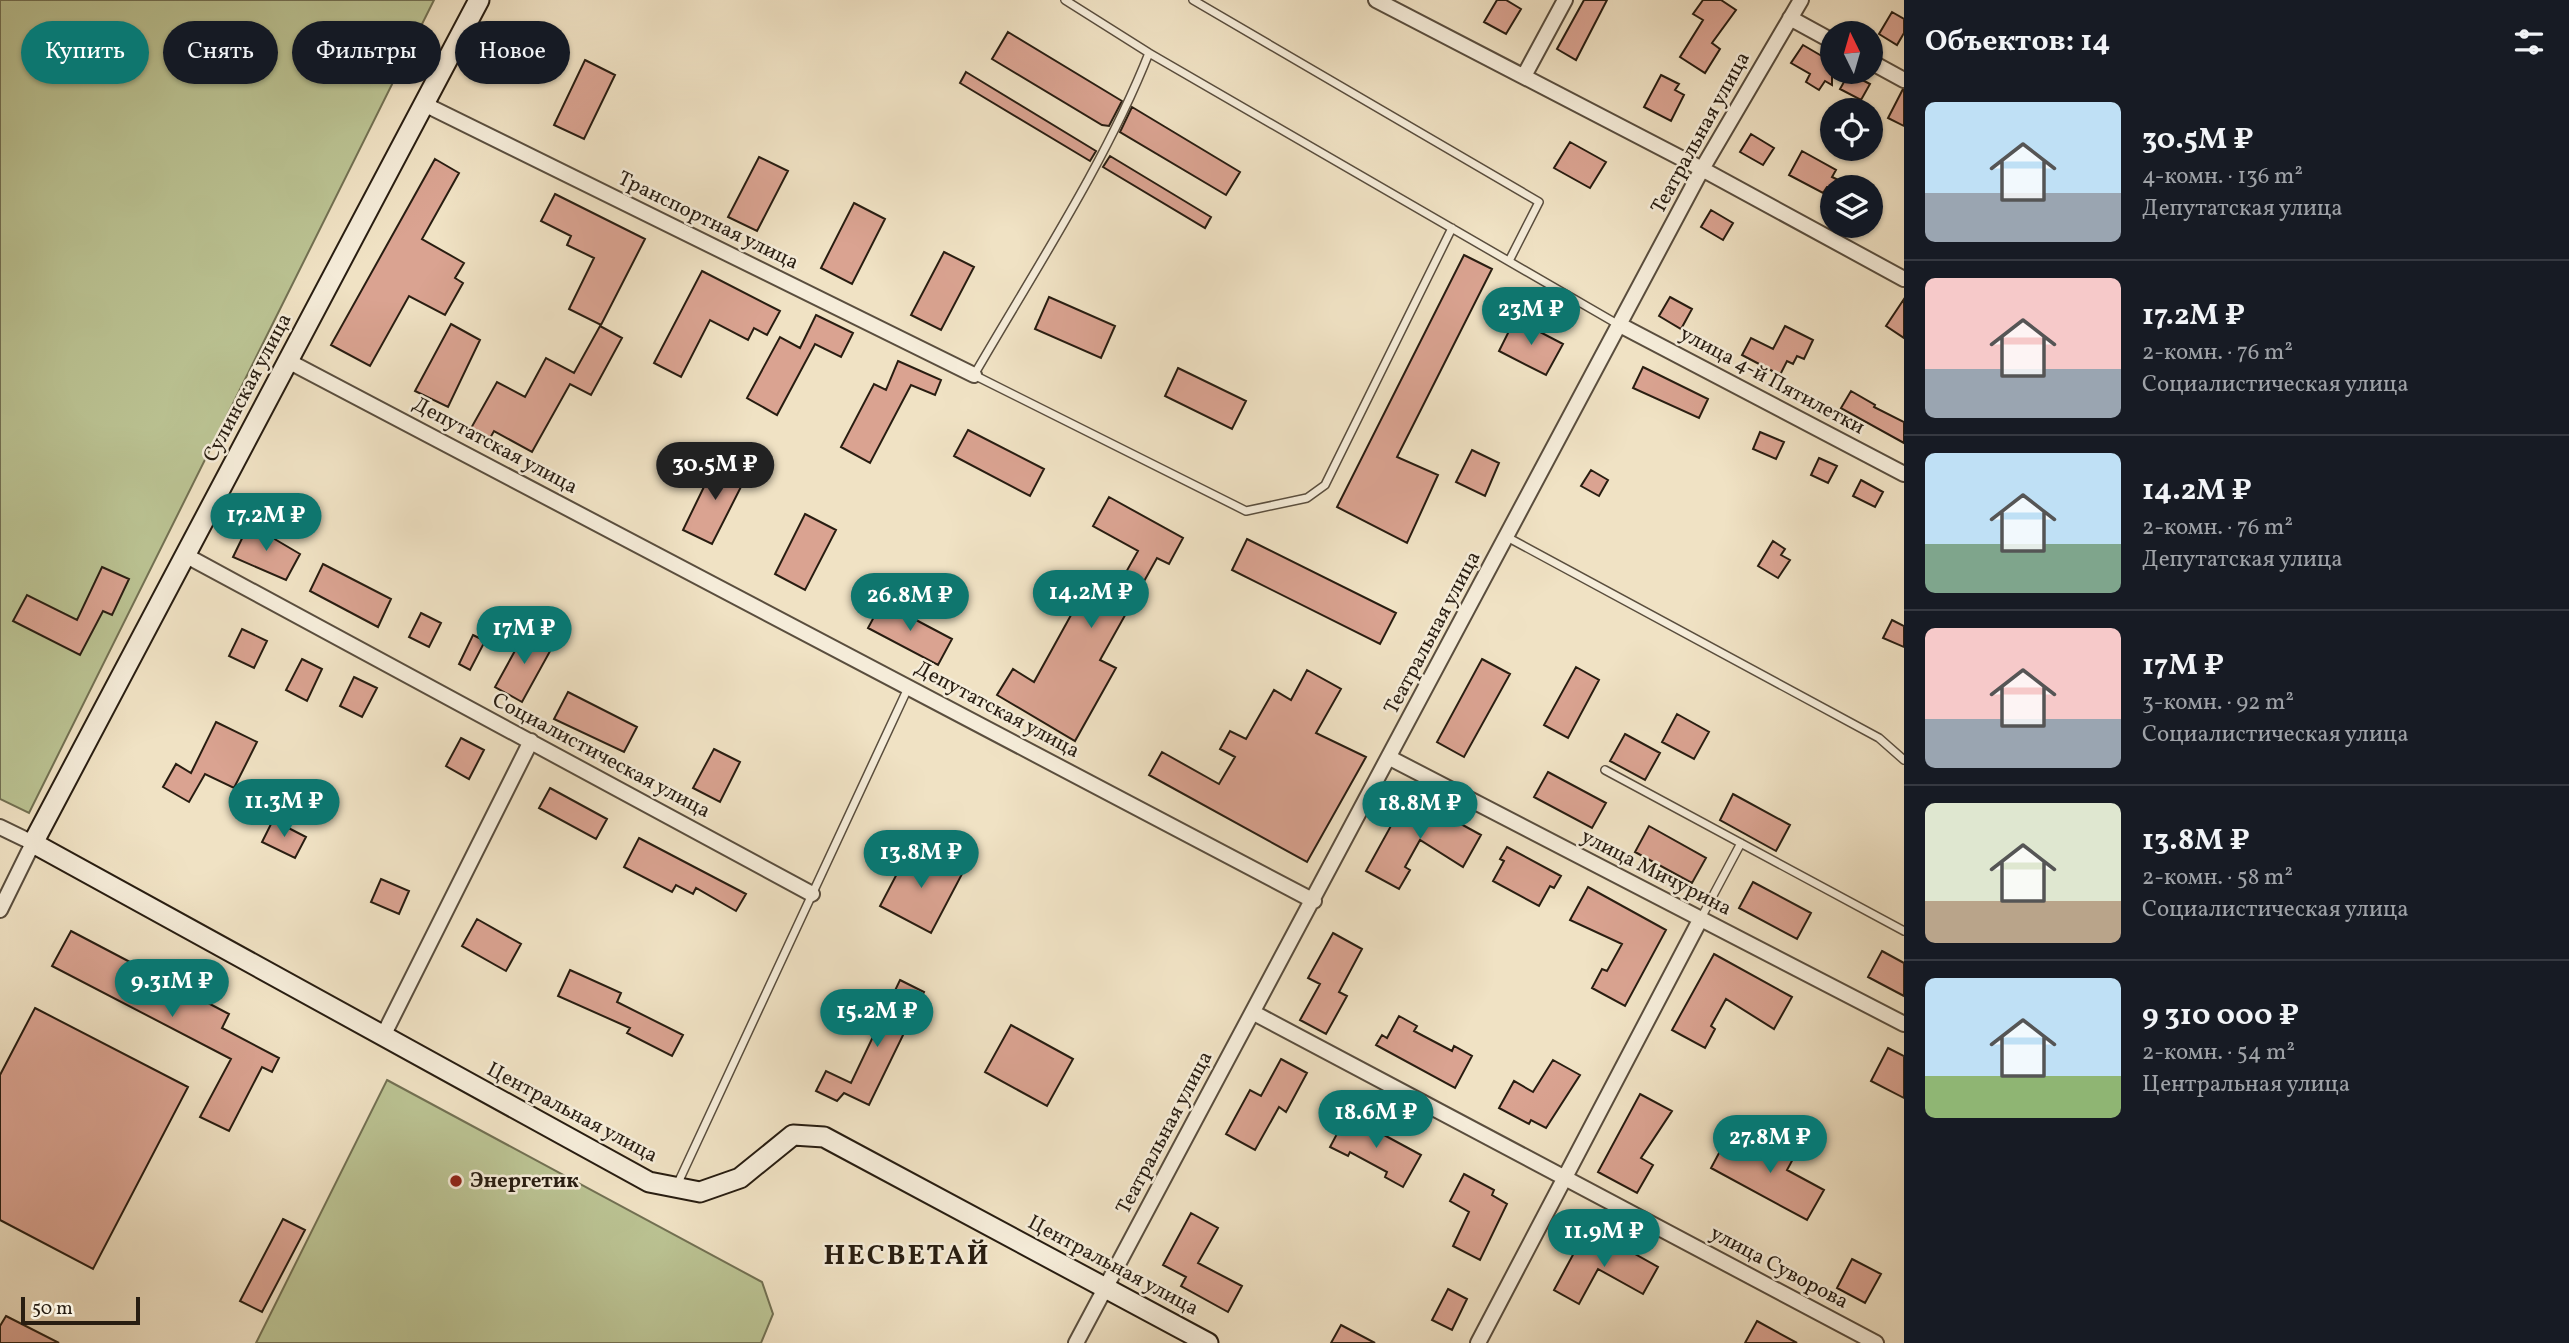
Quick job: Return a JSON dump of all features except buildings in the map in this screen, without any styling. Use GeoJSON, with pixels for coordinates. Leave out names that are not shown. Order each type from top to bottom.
{"type":"FeatureCollection","features":[{"type":"Feature","properties":{"kind":"main road","name":"Сулинская улица"},"geometry":{"type":"LineString","coordinates":[[33,844],[479,0]]}},
{"type":"Feature","properties":{"kind":"main road","name":"Центральная улица"},"geometry":{"type":"LineString","coordinates":[[33,844],[649,1182],[699,1192],[740,1178],[793,1135],[824,1137],[1208,1343]]}},
{"type":"Feature","properties":{"kind":"street"},"geometry":{"type":"LineString","coordinates":[[1376,0],[1702,169],[1904,279]]}},
{"type":"Feature","properties":{"kind":"street"},"geometry":{"type":"LineString","coordinates":[[1524,76],[1565,0]]}},
{"type":"Feature","properties":{"kind":"street","name":"Театральная улица"},"geometry":{"type":"LineString","coordinates":[[1076,1343],[1702,169],[1801,0]]}},
{"type":"Feature","properties":{"kind":"street"},"geometry":{"type":"LineString","coordinates":[[1790,18],[1820,34]]}},
{"type":"Feature","properties":{"kind":"street"},"geometry":{"type":"LineString","coordinates":[[1883,69],[1904,80]]}},
{"type":"Feature","properties":{"kind":"street","name":"Транспортная улица"},"geometry":{"type":"LineString","coordinates":[[424,104],[974,375]]}},
{"type":"Feature","properties":{"kind":"street","name":"улица 4-й Пятилетки"},"geometry":{"type":"LineString","coordinates":[[1620,325],[1904,474]]}},
{"type":"Feature","properties":{"kind":"street","name":"Депутатская улица"},"geometry":{"type":"LineString","coordinates":[[288,361],[1314,901]]}},
{"type":"Feature","properties":{"kind":"street","name":"Социалистическая улица"},"geometry":{"type":"LineString","coordinates":[[185,555],[812,894]]}},
{"type":"Feature","properties":{"kind":"street"},"geometry":{"type":"LineString","coordinates":[[383,1036],[531,741]]}},
{"type":"Feature","properties":{"kind":"street","name":"улица Мичурина"},"geometry":{"type":"LineString","coordinates":[[1390,758],[1904,1024]]}},
{"type":"Feature","properties":{"kind":"street"},"geometry":{"type":"LineString","coordinates":[[0,827],[33,844]]}},
{"type":"Feature","properties":{"kind":"street","name":"Сулинская улица"},"geometry":{"type":"LineString","coordinates":[[0,910],[33,844]]}},
{"type":"Feature","properties":{"kind":"street"},"geometry":{"type":"LineString","coordinates":[[1478,1343],[1700,920]]}},
{"type":"Feature","properties":{"kind":"street","name":"улица Суворова"},"geometry":{"type":"LineString","coordinates":[[1254,1013],[1876,1343]]}},
{"type":"Feature","properties":{"kind":"lane"},"geometry":{"type":"LineString","coordinates":[[1065,0],[1149,53],[1620,325]]}},
{"type":"Feature","properties":{"kind":"lane"},"geometry":{"type":"LineString","coordinates":[[1193,0],[1539,202],[1509,261]]}},
{"type":"Feature","properties":{"kind":"lane"},"geometry":{"type":"LineString","coordinates":[[1149,53],[1134,92],[1106,145],[974,375],[1246,511],[1307,498],[1325,485],[1452,228]]}},
{"type":"Feature","properties":{"kind":"lane"},"geometry":{"type":"LineString","coordinates":[[1507,537],[1879,738],[1904,760]]}},
{"type":"Feature","properties":{"kind":"lane"},"geometry":{"type":"LineString","coordinates":[[676,1187],[909,687]]}},
{"type":"Feature","properties":{"kind":"lane"},"geometry":{"type":"LineString","coordinates":[[1605,770],[1904,931]]}},
{"type":"Feature","properties":{"kind":"lane"},"geometry":{"type":"LineString","coordinates":[[1700,920],[1741,843]]}},
{"type":"Feature","properties":{"kind":"green space"},"geometry":{"type":"Polygon","coordinates":[[[0,0],[434,0],[424,21],[292,21],[292,84],[392,84],[29,813],[0,799],[0,0]]]}},
{"type":"Feature","properties":{"kind":"green space","name":"Энергетик"},"geometry":{"type":"Polygon","coordinates":[[[387,1080],[762,1282],[773,1314],[761,1343],[256,1343],[387,1080]]]}},
{"type":"Feature","properties":{"kind":"place","name":"Энергетик"},"geometry":{"type":"Point","coordinates":[456,1181]}},
{"type":"Feature","properties":{"kind":"district","name":"НЕСВЕТАЙ"},"geometry":{"type":"Point","coordinates":[907,1256]}}]}
